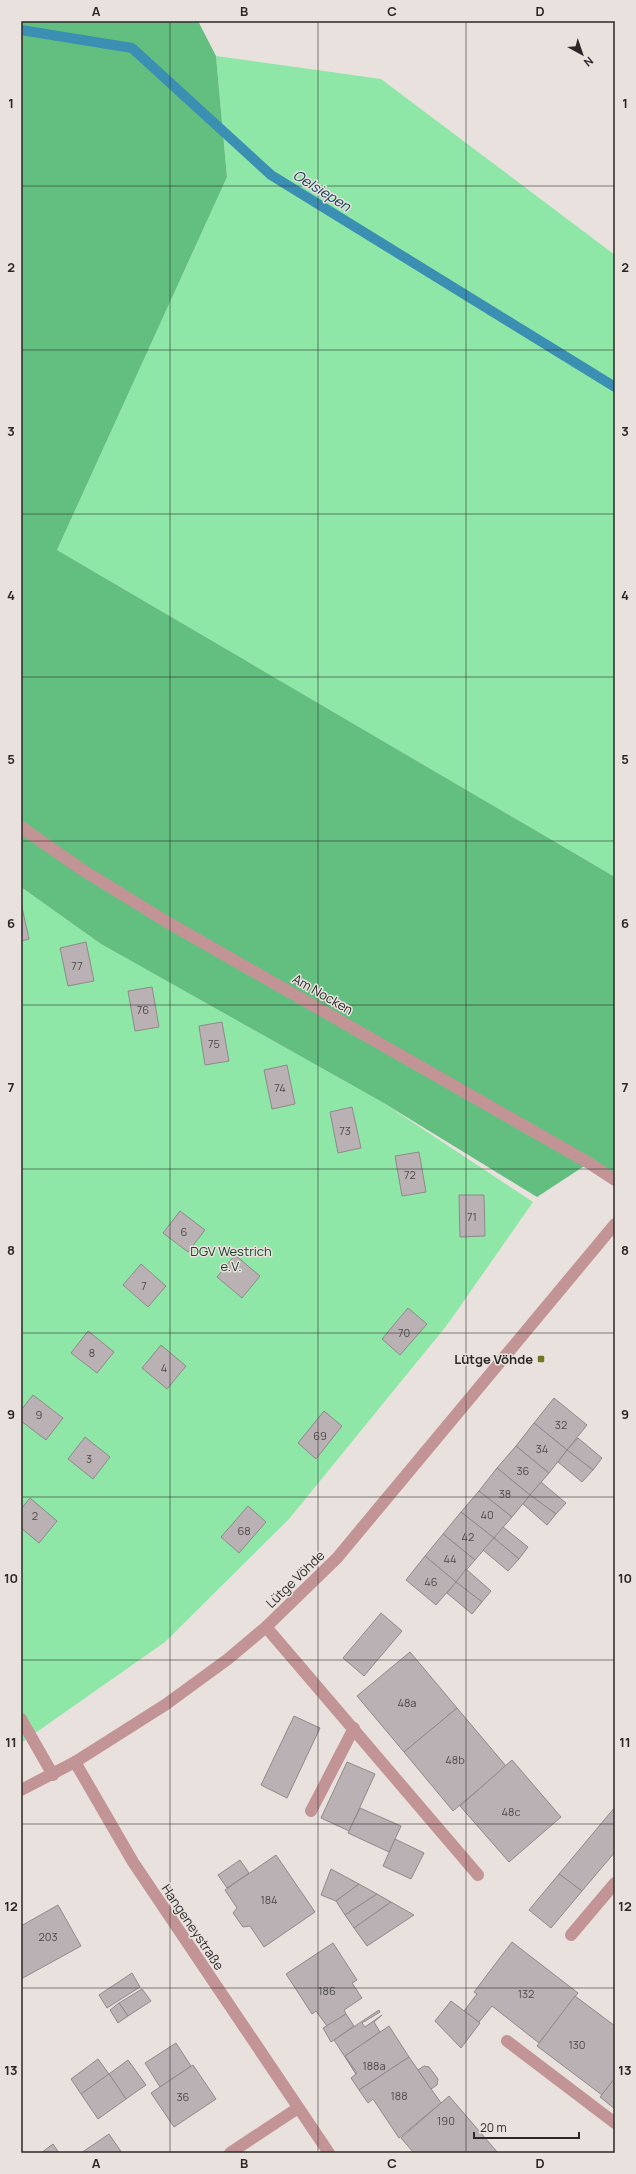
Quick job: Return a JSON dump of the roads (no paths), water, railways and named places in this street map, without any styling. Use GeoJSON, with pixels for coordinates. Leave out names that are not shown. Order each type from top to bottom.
{"type":"FeatureCollection","features":[{"type":"Feature","properties":{"kind":"street","name":"Am Nocken"},"geometry":{"type":"LineString","coordinates":[[21,827],[81,869],[167,922],[582,1159],[615,1180]]}},
{"type":"Feature","properties":{"kind":"street","name":"Lütge Vöhde"},"geometry":{"type":"LineString","coordinates":[[75,1762],[165,1705],[228,1659],[266,1626],[337,1558],[615,1224]]}},
{"type":"Feature","properties":{"kind":"street"},"geometry":{"type":"LineString","coordinates":[[266,1626],[478,1875]]}},
{"type":"Feature","properties":{"kind":"street"},"geometry":{"type":"LineString","coordinates":[[21,1719],[53,1775]]}},
{"type":"Feature","properties":{"kind":"street"},"geometry":{"type":"LineString","coordinates":[[311,1811],[354,1728]]}},
{"type":"Feature","properties":{"kind":"street"},"geometry":{"type":"LineString","coordinates":[[21,1790],[53,1775],[75,1762]]}},
{"type":"Feature","properties":{"kind":"street","name":"Hangeneystraße"},"geometry":{"type":"LineString","coordinates":[[75,1762],[133,1862],[329,2153]]}},
{"type":"Feature","properties":{"kind":"street"},"geometry":{"type":"LineString","coordinates":[[570,1935],[615,1883]]}},
{"type":"Feature","properties":{"kind":"street"},"geometry":{"type":"LineString","coordinates":[[507,2041],[615,2122]]}},
{"type":"Feature","properties":{"kind":"street"},"geometry":{"type":"LineString","coordinates":[[230,2153],[298,2108]]}},
{"type":"Feature","properties":{"kind":"waterway","name":"Oelsiepen"},"geometry":{"type":"LineString","coordinates":[[21,30],[132,48],[271,175],[615,387]]}},
{"type":"Feature","properties":{"kind":"place","name":"Lütge Vöhde"},"geometry":{"type":"Point","coordinates":[541,1359]}},
{"type":"Feature","properties":{"kind":"park label","name":"DGV Westrich e.V."},"geometry":{"type":"Point","coordinates":[231,1258]}}]}
